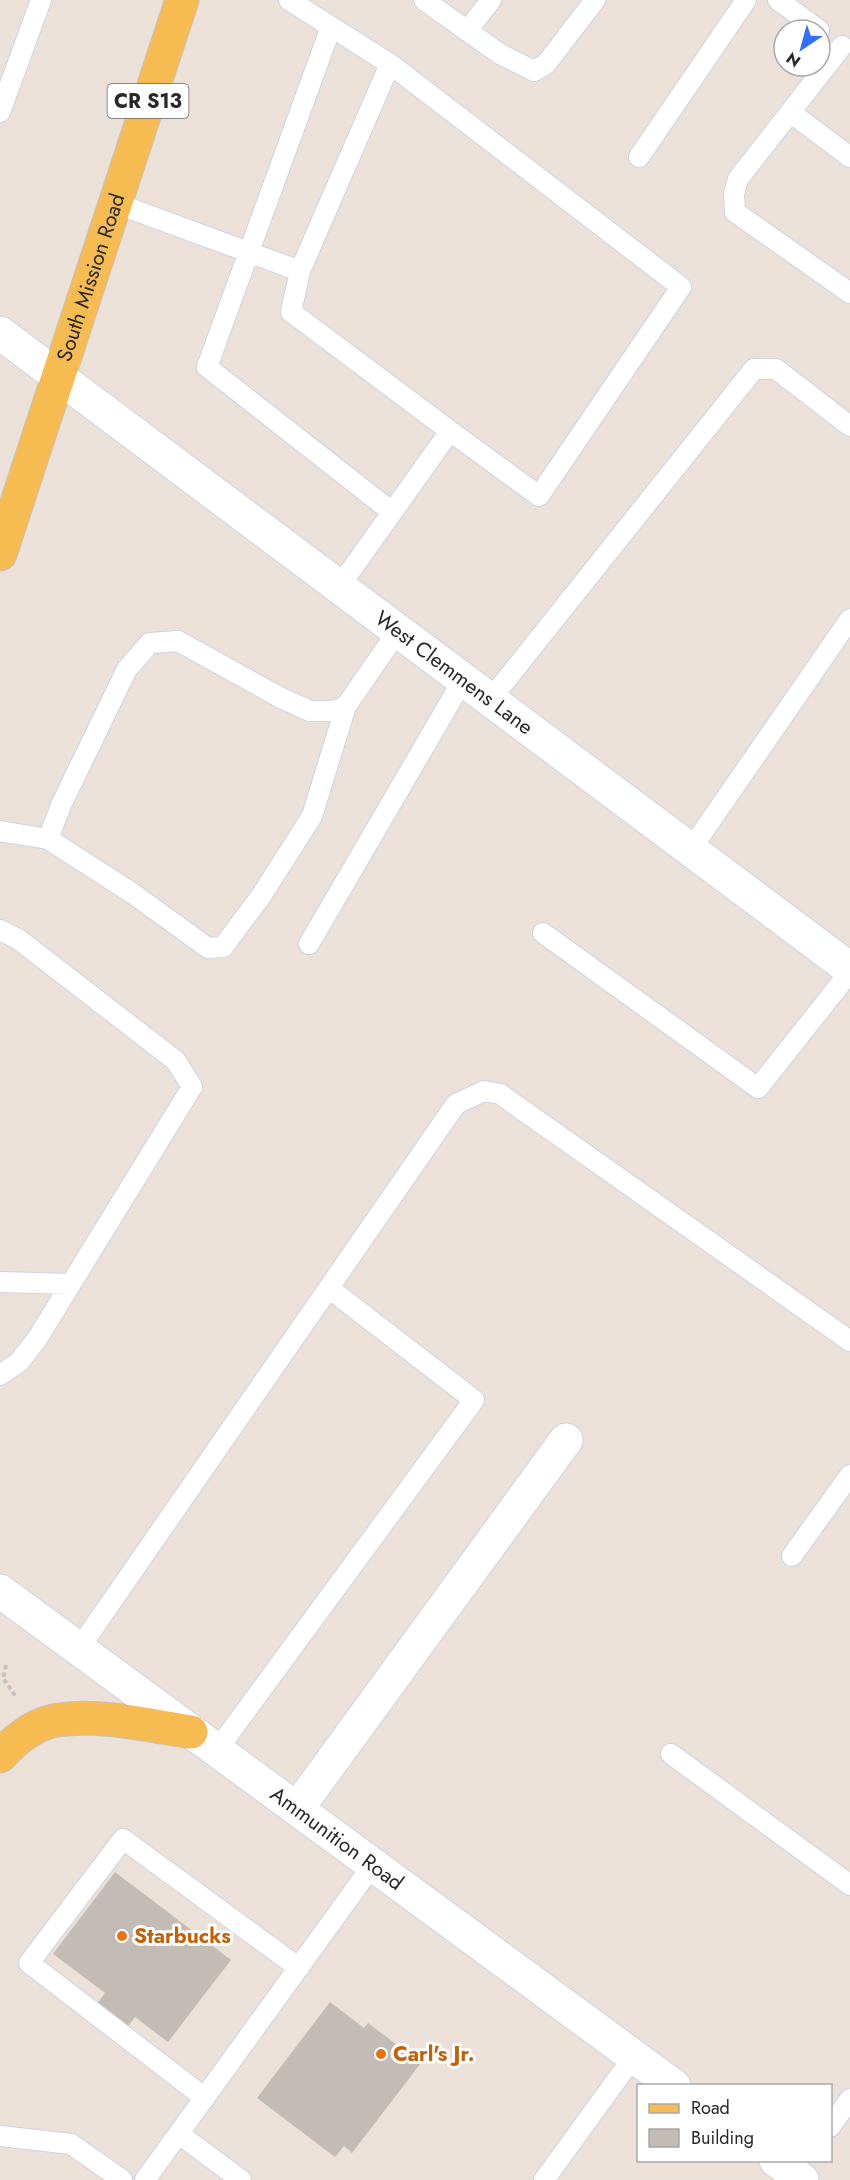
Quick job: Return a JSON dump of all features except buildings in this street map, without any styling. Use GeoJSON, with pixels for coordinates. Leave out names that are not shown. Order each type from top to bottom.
{"type":"FeatureCollection","features":[{"type":"Feature","properties":{"kind":"main road","name":"South Mission Road"},"geometry":{"type":"LineString","coordinates":[[0,554],[182,0]]}},
{"type":"Feature","properties":{"kind":"main road"},"geometry":{"type":"LineString","coordinates":[[0,1756],[18,1737],[56,1720],[120,1720],[204,1741]]}},
{"type":"Feature","properties":{"kind":"street","name":"West Clemmens Lane"},"geometry":{"type":"LineString","coordinates":[[0,333],[691,849],[850,971]]}},
{"type":"Feature","properties":{"kind":"street"},"geometry":{"type":"LineString","coordinates":[[297,1809],[566,1440]]}},
{"type":"Feature","properties":{"kind":"street","name":"Ammunition Road"},"geometry":{"type":"LineString","coordinates":[[0,1592],[673,2084]]}},
{"type":"Feature","properties":{"kind":"lane"},"geometry":{"type":"LineString","coordinates":[[0,112],[6,77],[41,0]]}},
{"type":"Feature","properties":{"kind":"lane"},"geometry":{"type":"LineString","coordinates":[[289,0],[390,64],[681,287],[539,496],[291,312],[300,272],[390,64]]}},
{"type":"Feature","properties":{"kind":"lane"},"geometry":{"type":"LineString","coordinates":[[424,0],[500,54],[534,71],[546,64],[595,0]]}},
{"type":"Feature","properties":{"kind":"lane"},"geometry":{"type":"LineString","coordinates":[[467,31],[491,0]]}},
{"type":"Feature","properties":{"kind":"lane"},"geometry":{"type":"LineString","coordinates":[[639,157],[746,0]]}},
{"type":"Feature","properties":{"kind":"lane"},"geometry":{"type":"LineString","coordinates":[[778,0],[803,18]]}},
{"type":"Feature","properties":{"kind":"lane"},"geometry":{"type":"LineString","coordinates":[[331,27],[247,252],[207,367],[392,512]]}},
{"type":"Feature","properties":{"kind":"lane"},"geometry":{"type":"LineString","coordinates":[[832,35],[846,41],[738,179],[734,194],[735,212],[850,293]]}},
{"type":"Feature","properties":{"kind":"lane"},"geometry":{"type":"LineString","coordinates":[[790,112],[850,157]]}},
{"type":"Feature","properties":{"kind":"lane"},"geometry":{"type":"LineString","coordinates":[[115,203],[300,272]]}},
{"type":"Feature","properties":{"kind":"lane"},"geometry":{"type":"LineString","coordinates":[[490,699],[754,369],[776,369],[850,426]]}},
{"type":"Feature","properties":{"kind":"lane"},"geometry":{"type":"LineString","coordinates":[[339,586],[450,431]]}},
{"type":"Feature","properties":{"kind":"lane"},"geometry":{"type":"LineString","coordinates":[[691,849],[850,619]]}},
{"type":"Feature","properties":{"kind":"lane"},"geometry":{"type":"LineString","coordinates":[[0,831],[48,839],[132,893],[208,948],[223,947],[261,896],[312,816],[346,706],[398,631]]}},
{"type":"Feature","properties":{"kind":"lane"},"geometry":{"type":"LineString","coordinates":[[48,839],[62,803],[127,669],[150,643],[178,641],[281,698],[310,711],[333,711],[346,706]]}},
{"type":"Feature","properties":{"kind":"lane"},"geometry":{"type":"LineString","coordinates":[[309,944],[463,680]]}},
{"type":"Feature","properties":{"kind":"lane"},"geometry":{"type":"LineString","coordinates":[[0,930],[18,939],[176,1061],[192,1087],[37,1339],[19,1362],[0,1376]]}},
{"type":"Feature","properties":{"kind":"lane"},"geometry":{"type":"LineString","coordinates":[[543,933],[758,1088],[850,971]]}},
{"type":"Feature","properties":{"kind":"lane"},"geometry":{"type":"LineString","coordinates":[[78,1650],[456,1104],[484,1091],[500,1094],[850,1341]]}},
{"type":"Feature","properties":{"kind":"lane"},"geometry":{"type":"LineString","coordinates":[[0,1282],[70,1284]]}},
{"type":"Feature","properties":{"kind":"lane"},"geometry":{"type":"LineString","coordinates":[[204,1741],[474,1400],[330,1289]]}},
{"type":"Feature","properties":{"kind":"lane"},"geometry":{"type":"LineString","coordinates":[[792,1556],[850,1475]]}},
{"type":"Feature","properties":{"kind":"lane"},"geometry":{"type":"LineString","coordinates":[[671,1754],[850,1886]]}},
{"type":"Feature","properties":{"kind":"lane"},"geometry":{"type":"LineString","coordinates":[[205,2098],[29,1963],[123,1839],[299,1968]]}},
{"type":"Feature","properties":{"kind":"lane"},"geometry":{"type":"LineString","coordinates":[[145,2180],[372,1866]]}},
{"type":"Feature","properties":{"kind":"lane"},"geometry":{"type":"LineString","coordinates":[[544,2180],[634,2056]]}},
{"type":"Feature","properties":{"kind":"lane"},"geometry":{"type":"LineString","coordinates":[[832,2126],[850,2099]]}},
{"type":"Feature","properties":{"kind":"lane"},"geometry":{"type":"LineString","coordinates":[[179,2133],[241,2180]]}},
{"type":"Feature","properties":{"kind":"lane"},"geometry":{"type":"LineString","coordinates":[[0,2136],[71,2145],[122,2180]]}},
{"type":"Feature","properties":{"kind":"path"},"geometry":{"type":"LineString","coordinates":[[6,1665],[2,1677],[16,1696]]}},
{"type":"Feature","properties":{"kind":"place","name":"Starbucks"},"geometry":{"type":"Point","coordinates":[122,1936]}},
{"type":"Feature","properties":{"kind":"place","name":"Carl's Jr."},"geometry":{"type":"Point","coordinates":[381,2054]}}]}
